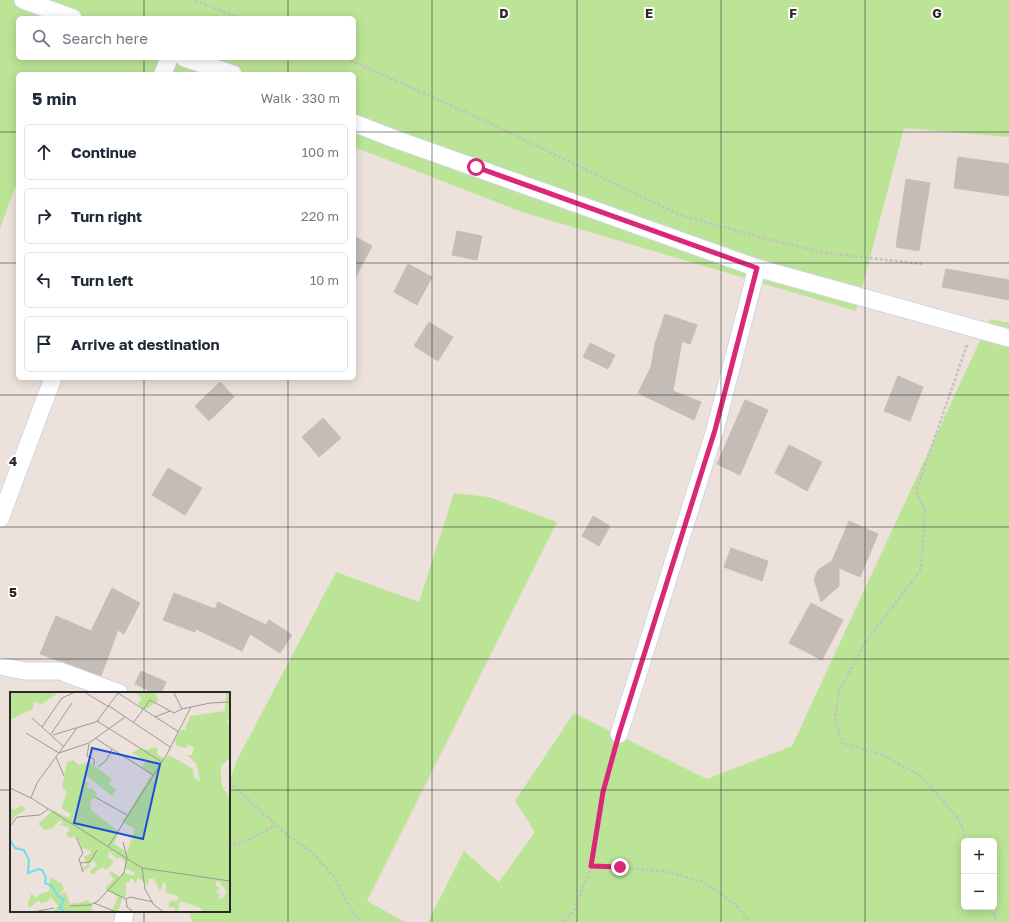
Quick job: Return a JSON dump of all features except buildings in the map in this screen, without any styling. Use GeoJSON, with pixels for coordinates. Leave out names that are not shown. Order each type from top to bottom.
{"type":"FeatureCollection","features":[{"type":"Feature","properties":{"kind":"street"},"geometry":{"type":"LineString","coordinates":[[23,0],[67,16]]}},
{"type":"Feature","properties":{"kind":"street"},"geometry":{"type":"LineString","coordinates":[[164,72],[168,60]]}},
{"type":"Feature","properties":{"kind":"street"},"geometry":{"type":"LineString","coordinates":[[190,60],[226,72]]}},
{"type":"Feature","properties":{"kind":"street"},"geometry":{"type":"LineString","coordinates":[[356,123],[392,138],[757,268],[1009,338]]}},
{"type":"Feature","properties":{"kind":"street"},"geometry":{"type":"LineString","coordinates":[[619,734],[715,430],[757,268]]}},
{"type":"Feature","properties":{"kind":"street"},"geometry":{"type":"LineString","coordinates":[[0,519],[52,380]]}},
{"type":"Feature","properties":{"kind":"street"},"geometry":{"type":"LineString","coordinates":[[0,666],[25,671],[60,671],[116,692]]}},
{"type":"Feature","properties":{"kind":"street"},"geometry":{"type":"LineString","coordinates":[[123,922],[125,912]]}},
{"type":"Feature","properties":{"kind":"path"},"geometry":{"type":"LineString","coordinates":[[195,0],[233,16]]}},
{"type":"Feature","properties":{"kind":"path"},"geometry":{"type":"LineString","coordinates":[[349,60],[482,119],[680,215],[759,237],[825,253],[923,264]]}},
{"type":"Feature","properties":{"kind":"path"},"geometry":{"type":"LineString","coordinates":[[966,838],[959,819],[920,776],[882,755],[842,743],[835,718],[839,691],[864,644],[921,570],[925,510],[916,491],[973,328]]}},
{"type":"Feature","properties":{"kind":"path"},"geometry":{"type":"LineString","coordinates":[[564,922],[574,911],[591,866],[603,792],[619,734]]}},
{"type":"Feature","properties":{"kind":"path"},"geometry":{"type":"LineString","coordinates":[[230,783],[288,836],[312,852],[334,877],[351,910],[362,922]]}},
{"type":"Feature","properties":{"kind":"path"},"geometry":{"type":"LineString","coordinates":[[230,846],[250,839],[276,825]]}},
{"type":"Feature","properties":{"kind":"path"},"geometry":{"type":"LineString","coordinates":[[591,866],[620,867],[668,872],[703,882],[736,905],[750,922]]}},
{"type":"Feature","properties":{"kind":"path"},"geometry":{"type":"LineString","coordinates":[[993,910],[997,922]]}},
{"type":"Feature","properties":{"kind":"green space"},"geometry":{"type":"Polygon","coordinates":[[[0,0],[1009,0],[1009,137],[904,128],[856,311],[522,212],[356,148],[356,72],[166,72],[156,68],[154,72],[16,72],[15,187],[0,229],[0,0]]]}},
{"type":"Feature","properties":{"kind":"green space"},"geometry":{"type":"Polygon","coordinates":[[[990,319],[1009,323],[1009,922],[428,922],[464,851],[499,882],[535,832],[515,801],[574,713],[707,779],[792,746],[990,319]]]}},
{"type":"Feature","properties":{"kind":"green space"},"geometry":{"type":"Polygon","coordinates":[[[454,493],[489,497],[557,522],[367,901],[405,922],[192,922],[189,912],[230,912],[230,780],[236,762],[336,572],[419,602],[454,493]]]}},
{"type":"Feature","properties":{"kind":"route"},"geometry":{"type":"LineString","coordinates":[[476,167],[757,268],[715,430],[619,734],[603,792],[591,866],[620,867]]}}]}
